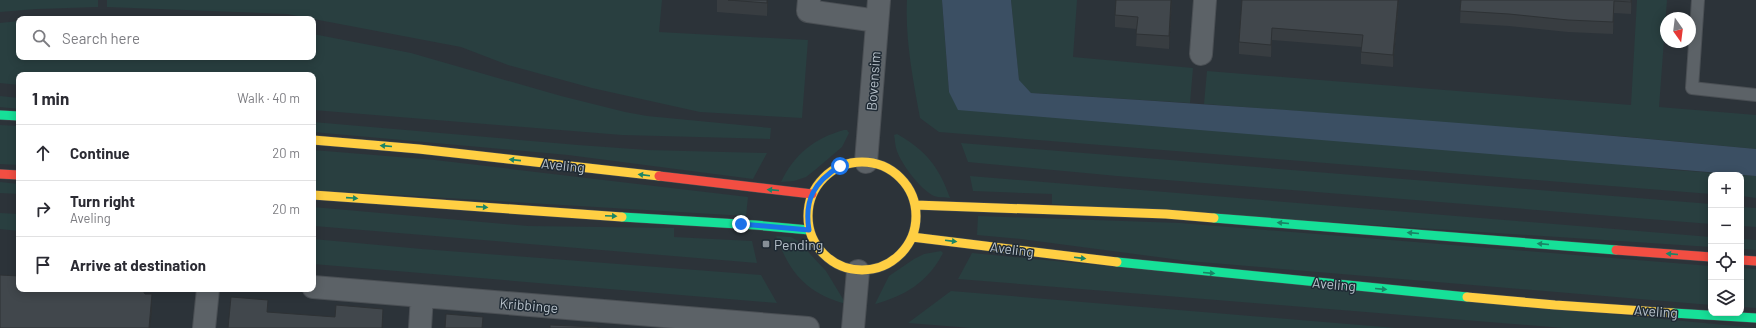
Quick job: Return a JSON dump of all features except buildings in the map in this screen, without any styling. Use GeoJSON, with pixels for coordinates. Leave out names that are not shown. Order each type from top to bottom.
{"type":"FeatureCollection","features":[{"type":"Feature","properties":{"kind":"main road"},"geometry":{"type":"LineString","coordinates":[[0,115],[16,116]]}},
{"type":"Feature","properties":{"kind":"main road","name":"Aveling"},"geometry":{"type":"LineString","coordinates":[[316,140],[419,149],[812,194]]}},
{"type":"Feature","properties":{"kind":"main road"},"geometry":{"type":"LineString","coordinates":[[853,162],[866,162],[880,164],[903,180],[911,192],[915,205],[916,221],[912,237],[906,249],[896,258],[885,266],[872,270],[858,271],[847,269],[827,258],[813,241],[809,230],[807,212],[812,194],[819,182],[828,173],[840,166],[853,162]]}},
{"type":"Feature","properties":{"kind":"main road"},"geometry":{"type":"LineString","coordinates":[[0,174],[16,175]]}},
{"type":"Feature","properties":{"kind":"main road"},"geometry":{"type":"LineString","coordinates":[[316,195],[809,230]]}},
{"type":"Feature","properties":{"kind":"main road"},"geometry":{"type":"LineString","coordinates":[[915,205],[1166,214],[1708,257]]}},
{"type":"Feature","properties":{"kind":"main road","name":"Aveling"},"geometry":{"type":"LineString","coordinates":[[912,237],[1163,268],[1555,305],[1756,318]]}},
{"type":"Feature","properties":{"kind":"main road"},"geometry":{"type":"LineString","coordinates":[[1744,260],[1756,261]]}},
{"type":"Feature","properties":{"kind":"street"},"geometry":{"type":"LineString","coordinates":[[809,0],[808,11],[878,11]]}},
{"type":"Feature","properties":{"kind":"street"},"geometry":{"type":"LineString","coordinates":[[1201,54],[1205,0]]}},
{"type":"Feature","properties":{"kind":"street","name":"Bovensim"},"geometry":{"type":"LineString","coordinates":[[866,162],[878,11]]}},
{"type":"Feature","properties":{"kind":"street"},"geometry":{"type":"LineString","coordinates":[[853,328],[858,271]]}},
{"type":"Feature","properties":{"kind":"street","name":"Kribbinge"},"geometry":{"type":"LineString","coordinates":[[316,287],[422,296],[635,321],[808,328]]}},
{"type":"Feature","properties":{"kind":"street"},"geometry":{"type":"LineString","coordinates":[[204,328],[208,292]]}},
{"type":"Feature","properties":{"kind":"street"},"geometry":{"type":"LineString","coordinates":[[420,328],[422,296]]}},
{"type":"Feature","properties":{"kind":"lane"},"geometry":{"type":"LineString","coordinates":[[1698,0],[1692,88],[1756,95]]}},
{"type":"Feature","properties":{"kind":"green space"},"geometry":{"type":"Polygon","coordinates":[[[0,0],[98,0],[98,7],[0,12],[0,0]]]}},
{"type":"Feature","properties":{"kind":"green space"},"geometry":{"type":"Polygon","coordinates":[[[107,0],[662,0],[659,32],[808,40],[802,118],[700,112],[592,88],[508,65],[461,47],[316,20],[316,16],[107,7],[107,0]]]}},
{"type":"Feature","properties":{"kind":"green space"},"geometry":{"type":"Polygon","coordinates":[[[907,0],[942,0],[949,92],[1708,172],[1708,194],[939,132],[920,118],[908,45],[907,0]]]}},
{"type":"Feature","properties":{"kind":"green space"},"geometry":{"type":"Polygon","coordinates":[[[1011,0],[1077,0],[1073,57],[1193,68],[1190,103],[1031,93],[1019,81],[1011,0]]]}},
{"type":"Feature","properties":{"kind":"green space"},"geometry":{"type":"Polygon","coordinates":[[[1637,0],[1667,0],[1666,12],[1660,12],[1660,48],[1663,48],[1659,107],[1756,115],[1756,149],[1629,137],[1204,104],[1207,71],[1631,105],[1637,0]]]}},
{"type":"Feature","properties":{"kind":"green space"},"geometry":{"type":"Polygon","coordinates":[[[16,21],[16,60],[316,60],[316,35],[411,53],[561,96],[625,112],[647,116],[771,128],[770,139],[622,135],[316,110],[316,72],[16,72],[16,85],[0,83],[0,23],[16,21]]]}},
{"type":"Feature","properties":{"kind":"green space"},"geometry":{"type":"Polygon","coordinates":[[[0,96],[16,98],[16,109],[0,107],[0,96]]]}},
{"type":"Feature","properties":{"kind":"green space"},"geometry":{"type":"Polygon","coordinates":[[[316,122],[647,150],[767,153],[753,179],[568,155],[316,132],[316,122]]]}},
{"type":"Feature","properties":{"kind":"green space"},"geometry":{"type":"Polygon","coordinates":[[[0,125],[16,126],[16,165],[0,164],[0,125]]]}},
{"type":"Feature","properties":{"kind":"green space"},"geometry":{"type":"Polygon","coordinates":[[[847,130],[849,133],[842,147],[815,170],[806,177],[794,181],[781,182],[792,163],[806,148],[834,133],[847,130]]]}},
{"type":"Feature","properties":{"kind":"green space"},"geometry":{"type":"Polygon","coordinates":[[[897,134],[916,146],[930,160],[941,177],[950,198],[934,196],[923,188],[911,175],[898,154],[894,135],[897,134]]]}},
{"type":"Feature","properties":{"kind":"green space"},"geometry":{"type":"Polygon","coordinates":[[[961,143],[1708,204],[1708,224],[1117,176],[968,162],[961,143]]]}},
{"type":"Feature","properties":{"kind":"green space"},"geometry":{"type":"Polygon","coordinates":[[[316,150],[435,160],[748,197],[746,216],[316,190],[316,150]]]}},
{"type":"Feature","properties":{"kind":"green space"},"geometry":{"type":"Polygon","coordinates":[[[1744,175],[1756,176],[1756,198],[1744,196],[1744,175]]]}},
{"type":"Feature","properties":{"kind":"green space"},"geometry":{"type":"Polygon","coordinates":[[[970,176],[1708,237],[1708,247],[1052,204],[1052,194],[973,191],[970,176]]]}},
{"type":"Feature","properties":{"kind":"green space"},"geometry":{"type":"Polygon","coordinates":[[[0,182],[16,184],[16,194],[0,193],[0,182]]]}},
{"type":"Feature","properties":{"kind":"green space"},"geometry":{"type":"Polygon","coordinates":[[[316,207],[528,226],[674,228],[674,237],[752,241],[757,263],[316,226],[316,207]]]}},
{"type":"Feature","properties":{"kind":"green space"},"geometry":{"type":"Polygon","coordinates":[[[1744,207],[1756,208],[1756,227],[1744,226],[1744,207]]]}},
{"type":"Feature","properties":{"kind":"green space"},"geometry":{"type":"Polygon","coordinates":[[[0,213],[16,214],[16,231],[0,229],[0,213]]]}},
{"type":"Feature","properties":{"kind":"green space"},"geometry":{"type":"Polygon","coordinates":[[[978,216],[1180,223],[1708,266],[1708,305],[1188,261],[1021,239],[977,235],[978,216]]]}},
{"type":"Feature","properties":{"kind":"green space"},"geometry":{"type":"Polygon","coordinates":[[[776,236],[791,237],[798,241],[826,271],[846,304],[820,294],[801,280],[787,261],[776,236]]]}},
{"type":"Feature","properties":{"kind":"green space"},"geometry":{"type":"Polygon","coordinates":[[[316,239],[422,249],[761,275],[777,303],[316,264],[316,239]]]}},
{"type":"Feature","properties":{"kind":"green space"},"geometry":{"type":"Polygon","coordinates":[[[1744,239],[1756,240],[1756,250],[1744,249],[1744,239]]]}},
{"type":"Feature","properties":{"kind":"green space"},"geometry":{"type":"Polygon","coordinates":[[[941,251],[943,253],[937,263],[923,280],[896,297],[875,304],[889,276],[924,254],[941,251]]]}},
{"type":"Feature","properties":{"kind":"green space"},"geometry":{"type":"Polygon","coordinates":[[[972,253],[1756,328],[1563,328],[958,279],[972,253]]]}},
{"type":"Feature","properties":{"kind":"green space"},"geometry":{"type":"Polygon","coordinates":[[[1744,268],[1756,269],[1756,308],[1744,307],[1744,268]]]}},
{"type":"Feature","properties":{"kind":"green space"},"geometry":{"type":"Polygon","coordinates":[[[951,291],[1396,328],[971,328],[908,323],[951,291]]]}},
{"type":"Feature","properties":{"kind":"water"},"geometry":{"type":"Polygon","coordinates":[[[942,0],[1011,0],[1019,80],[1031,93],[1394,118],[1756,149],[1756,176],[1744,175],[1744,172],[1708,172],[958,110],[949,92],[942,0]]]}},
{"type":"Feature","properties":{"kind":"traffic: fast"},"geometry":{"type":"LineString","coordinates":[[0,115],[16,116]]}},
{"type":"Feature","properties":{"kind":"traffic: fast"},"geometry":{"type":"LineString","coordinates":[[622,217],[755,225],[809,230]]}},
{"type":"Feature","properties":{"kind":"traffic: fast"},"geometry":{"type":"LineString","coordinates":[[1214,218],[1616,250]]}},
{"type":"Feature","properties":{"kind":"traffic: fast"},"geometry":{"type":"LineString","coordinates":[[1117,262],[1467,297]]}},
{"type":"Feature","properties":{"kind":"traffic: fast"},"geometry":{"type":"LineString","coordinates":[[1673,313],[1756,318]]}},
{"type":"Feature","properties":{"kind":"traffic: slow"},"geometry":{"type":"LineString","coordinates":[[316,140],[419,149],[659,176]]}},
{"type":"Feature","properties":{"kind":"traffic: slow"},"geometry":{"type":"LineString","coordinates":[[862,162],[883,166],[901,177],[912,195],[916,216],[912,237],[901,255],[883,266],[862,270],[841,266],[823,255],[812,237],[808,216],[812,195],[823,177],[841,166],[862,162]]}},
{"type":"Feature","properties":{"kind":"traffic: slow"},"geometry":{"type":"LineString","coordinates":[[316,195],[622,217]]}},
{"type":"Feature","properties":{"kind":"traffic: slow"},"geometry":{"type":"LineString","coordinates":[[915,205],[1166,214],[1214,218]]}},
{"type":"Feature","properties":{"kind":"traffic: slow"},"geometry":{"type":"LineString","coordinates":[[912,237],[1117,262]]}},
{"type":"Feature","properties":{"kind":"traffic: slow"},"geometry":{"type":"LineString","coordinates":[[1467,297],[1673,313]]}},
{"type":"Feature","properties":{"kind":"traffic: jam"},"geometry":{"type":"LineString","coordinates":[[0,174],[16,175]]}},
{"type":"Feature","properties":{"kind":"traffic: jam"},"geometry":{"type":"LineString","coordinates":[[659,176],[812,194]]}},
{"type":"Feature","properties":{"kind":"traffic: jam"},"geometry":{"type":"LineString","coordinates":[[1616,250],[1708,257]]}},
{"type":"Feature","properties":{"kind":"traffic: jam"},"geometry":{"type":"LineString","coordinates":[[1744,260],[1756,261]]}},
{"type":"Feature","properties":{"kind":"place","name":"Pending"},"geometry":{"type":"Point","coordinates":[766,244]}},
{"type":"Feature","properties":{"kind":"route"},"geometry":{"type":"LineString","coordinates":[[741,224],[809,230],[807,212],[812,194],[819,182],[828,173],[840,166]]}}]}
